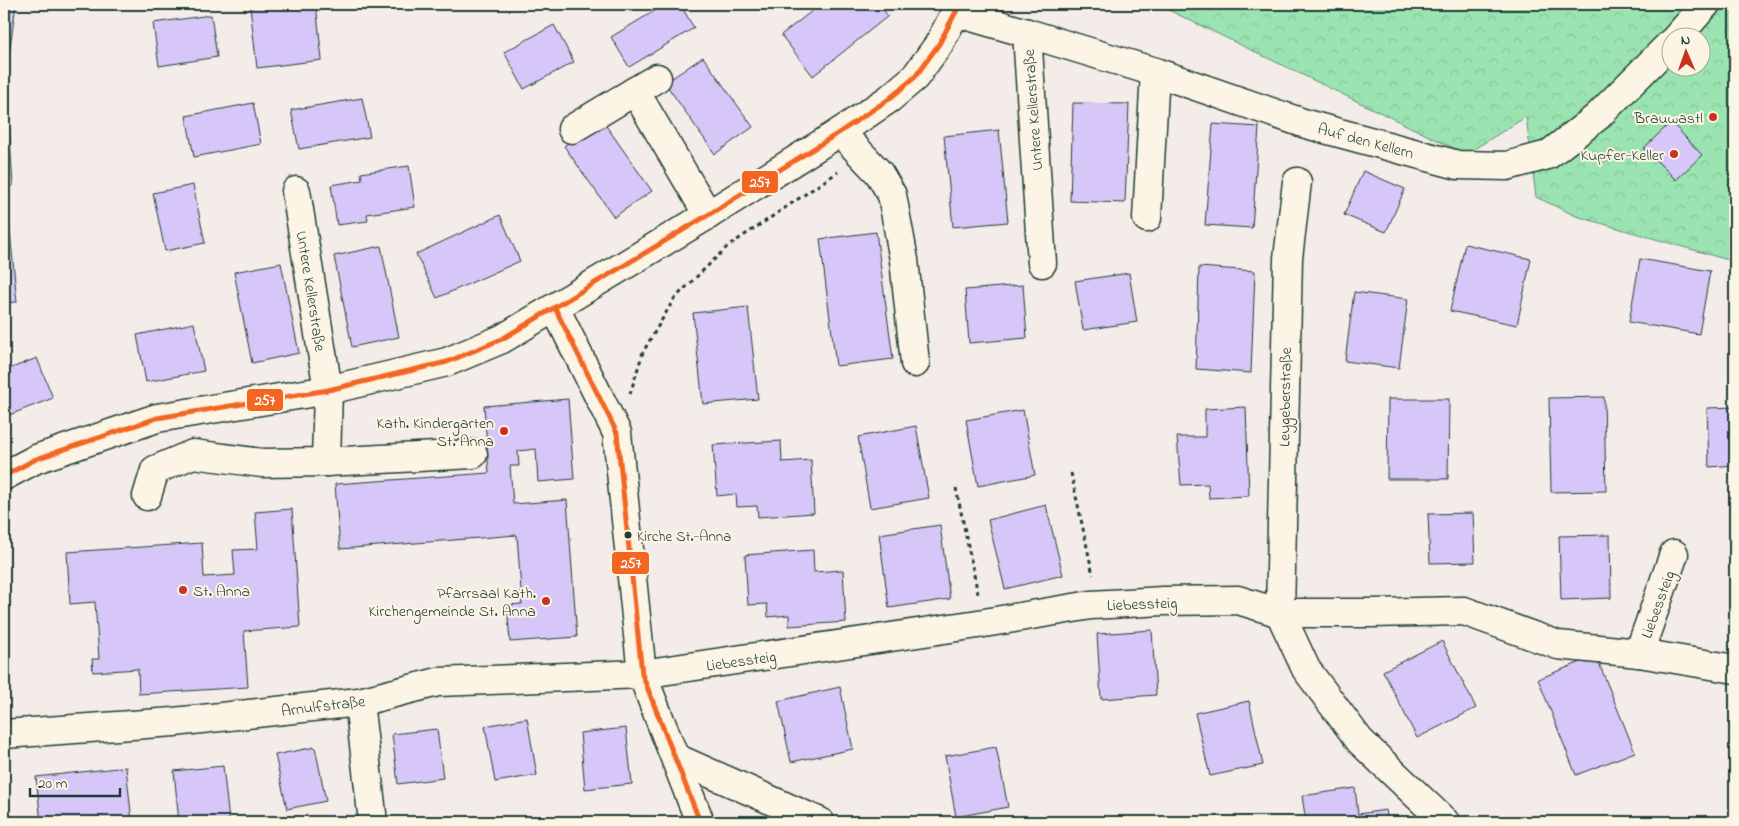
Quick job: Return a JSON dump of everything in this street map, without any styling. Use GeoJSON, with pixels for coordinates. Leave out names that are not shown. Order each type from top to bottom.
{"type":"FeatureCollection","features":[{"type":"Feature","properties":{"kind":"street"},"geometry":{"type":"LineString","coordinates":[[1685,28],[1706,4]]}},
{"type":"Feature","properties":{"kind":"street","name":"Untere Kellerstraße"},"geometry":{"type":"LineString","coordinates":[[4,476],[36,459],[157,418],[328,390],[447,362],[502,339],[708,215],[889,99],[915,76],[940,44],[958,8],[1028,33],[1042,263]]}},
{"type":"Feature","properties":{"kind":"street","name":"Auf den Kellern"},"geometry":{"type":"LineString","coordinates":[[1028,33],[1155,72],[1306,124],[1458,165],[1507,166],[1548,155],[1597,117],[1662,52]]}},
{"type":"Feature","properties":{"kind":"street"},"geometry":{"type":"LineString","coordinates":[[1148,218],[1155,72]]}},
{"type":"Feature","properties":{"kind":"street"},"geometry":{"type":"LineString","coordinates":[[572,129],[646,84],[708,215]]}},
{"type":"Feature","properties":{"kind":"street"},"geometry":{"type":"LineString","coordinates":[[840,132],[879,173],[892,195],[904,260],[915,363]]}},
{"type":"Feature","properties":{"kind":"street","name":"Leygeberstraße"},"geometry":{"type":"LineString","coordinates":[[1280,613],[1288,258],[1297,182]]}},
{"type":"Feature","properties":{"kind":"street","name":"Untere Kellerstraße"},"geometry":{"type":"LineString","coordinates":[[296,191],[328,390]]}},
{"type":"Feature","properties":{"kind":"street"},"geometry":{"type":"LineString","coordinates":[[555,308],[618,433],[642,674],[700,822]]}},
{"type":"Feature","properties":{"kind":"street"},"geometry":{"type":"LineString","coordinates":[[326,462],[328,390]]}},
{"type":"Feature","properties":{"kind":"street"},"geometry":{"type":"LineString","coordinates":[[147,496],[156,470],[193,454],[262,463],[326,462],[473,454]]}},
{"type":"Feature","properties":{"kind":"street","name":"Liebessteig"},"geometry":{"type":"LineString","coordinates":[[1639,653],[1674,554]]}},
{"type":"Feature","properties":{"kind":"street","name":"Liebessteig"},"geometry":{"type":"LineString","coordinates":[[642,674],[978,624],[1091,605],[1238,600],[1280,613],[1464,611],[1558,645],[1639,653],[1735,669]]}},
{"type":"Feature","properties":{"kind":"street"},"geometry":{"type":"LineString","coordinates":[[1280,613],[1306,669],[1360,741],[1445,822]]}},
{"type":"Feature","properties":{"kind":"street","name":"Arnulfstraße"},"geometry":{"type":"LineString","coordinates":[[4,734],[174,722],[359,702],[438,682],[642,674]]}},
{"type":"Feature","properties":{"kind":"street"},"geometry":{"type":"LineString","coordinates":[[359,702],[374,822]]}},
{"type":"Feature","properties":{"kind":"street"},"geometry":{"type":"LineString","coordinates":[[676,758],[820,822]]}},
{"type":"Feature","properties":{"kind":"path"},"geometry":{"type":"LineString","coordinates":[[618,433],[643,352],[674,299],[727,247],[830,178],[861,154]]}},
{"type":"Feature","properties":{"kind":"path"},"geometry":{"type":"LineString","coordinates":[[1071,473],[1092,572]]}},
{"type":"Feature","properties":{"kind":"path"},"geometry":{"type":"LineString","coordinates":[[956,488],[976,586]]}},
{"type":"Feature","properties":{"kind":"green space"},"geometry":{"type":"Polygon","coordinates":[[[1156,4],[1735,4],[1735,262],[1576,216],[1536,197],[1526,117],[1466,154],[1156,4]]]}},
{"type":"Feature","properties":{"kind":"building"},"geometry":{"type":"Polygon","coordinates":[[[4,4],[16,4],[5,84],[4,84],[4,4]]]}},
{"type":"Feature","properties":{"kind":"building"},"geometry":{"type":"Polygon","coordinates":[[[281,4],[316,4],[322,60],[257,68],[250,7],[281,4]]]}},
{"type":"Feature","properties":{"kind":"building"},"geometry":{"type":"Polygon","coordinates":[[[666,4],[680,4],[694,28],[629,67],[611,37],[666,4]]]}},
{"type":"Feature","properties":{"kind":"building"},"geometry":{"type":"Polygon","coordinates":[[[821,4],[879,4],[888,16],[813,76],[781,35],[821,4]]]}},
{"type":"Feature","properties":{"kind":"building"},"geometry":{"type":"Polygon","coordinates":[[[211,15],[217,57],[159,66],[153,23],[211,15]]]}},
{"type":"Feature","properties":{"kind":"building"},"geometry":{"type":"Polygon","coordinates":[[[554,25],[574,62],[524,89],[504,52],[554,25]]]}},
{"type":"Feature","properties":{"kind":"building"},"geometry":{"type":"Polygon","coordinates":[[[703,57],[753,127],[715,154],[665,83],[703,57]]]}},
{"type":"Feature","properties":{"kind":"building"},"geometry":{"type":"Polygon","coordinates":[[[362,98],[370,137],[299,149],[291,110],[362,98]]]}},
{"type":"Feature","properties":{"kind":"building"},"geometry":{"type":"Polygon","coordinates":[[[253,103],[261,144],[194,157],[186,116],[253,103]]]}},
{"type":"Feature","properties":{"kind":"building"},"geometry":{"type":"Polygon","coordinates":[[[1073,103],[1129,104],[1125,203],[1070,201],[1073,103]]]}},
{"type":"Feature","properties":{"kind":"building"},"geometry":{"type":"Polygon","coordinates":[[[4,106],[8,106],[13,186],[4,187],[4,106]]]}},
{"type":"Feature","properties":{"kind":"building"},"geometry":{"type":"Polygon","coordinates":[[[602,120],[652,191],[614,217],[564,146],[602,120]]]}},
{"type":"Feature","properties":{"kind":"building"},"geometry":{"type":"Polygon","coordinates":[[[1671,122],[1702,155],[1676,180],[1644,148],[1671,122]]]}},
{"type":"Feature","properties":{"kind":"building"},"geometry":{"type":"Polygon","coordinates":[[[1213,124],[1259,127],[1252,228],[1205,225],[1213,124]]]}},
{"type":"Feature","properties":{"kind":"building"},"geometry":{"type":"Polygon","coordinates":[[[999,130],[1008,222],[953,227],[944,136],[999,130]]]}},
{"type":"Feature","properties":{"kind":"building"},"geometry":{"type":"Polygon","coordinates":[[[409,166],[415,207],[367,214],[368,221],[337,225],[331,185],[362,180],[361,173],[409,166]]]}},
{"type":"Feature","properties":{"kind":"building"},"geometry":{"type":"Polygon","coordinates":[[[1363,171],[1405,189],[1386,232],[1344,215],[1363,171]]]}},
{"type":"Feature","properties":{"kind":"building"},"geometry":{"type":"Polygon","coordinates":[[[193,185],[205,243],[165,251],[153,193],[193,185]]]}},
{"type":"Feature","properties":{"kind":"building"},"geometry":{"type":"Polygon","coordinates":[[[4,211],[8,211],[17,302],[4,303],[4,211]]]}},
{"type":"Feature","properties":{"kind":"building"},"geometry":{"type":"Polygon","coordinates":[[[500,215],[520,261],[437,298],[416,254],[500,215]]]}},
{"type":"Feature","properties":{"kind":"building"},"geometry":{"type":"Polygon","coordinates":[[[876,232],[893,359],[836,366],[820,239],[876,232]]]}},
{"type":"Feature","properties":{"kind":"building"},"geometry":{"type":"Polygon","coordinates":[[[1465,244],[1531,259],[1517,325],[1450,311],[1465,244]]]}},
{"type":"Feature","properties":{"kind":"building"},"geometry":{"type":"Polygon","coordinates":[[[381,246],[399,337],[352,347],[334,256],[381,246]]]}},
{"type":"Feature","properties":{"kind":"building"},"geometry":{"type":"Polygon","coordinates":[[[1640,259],[1710,271],[1699,334],[1629,322],[1640,259]]]}},
{"type":"Feature","properties":{"kind":"building"},"geometry":{"type":"Polygon","coordinates":[[[281,263],[299,353],[252,363],[234,272],[281,263]]]}},
{"type":"Feature","properties":{"kind":"building"},"geometry":{"type":"Polygon","coordinates":[[[1199,267],[1255,271],[1251,373],[1196,369],[1199,267]]]}},
{"type":"Feature","properties":{"kind":"building"},"geometry":{"type":"Polygon","coordinates":[[[1129,273],[1137,322],[1083,330],[1075,281],[1129,273]]]}},
{"type":"Feature","properties":{"kind":"building"},"geometry":{"type":"Polygon","coordinates":[[[1023,285],[1027,338],[969,343],[965,290],[1023,285]]]}},
{"type":"Feature","properties":{"kind":"building"},"geometry":{"type":"Polygon","coordinates":[[[1354,292],[1408,299],[1399,368],[1345,361],[1354,292]]]}},
{"type":"Feature","properties":{"kind":"building"},"geometry":{"type":"Polygon","coordinates":[[[748,307],[758,399],[703,404],[693,313],[748,307]]]}},
{"type":"Feature","properties":{"kind":"building"},"geometry":{"type":"Polygon","coordinates":[[[194,323],[204,371],[146,382],[137,335],[194,323]]]}},
{"type":"Feature","properties":{"kind":"building"},"geometry":{"type":"Polygon","coordinates":[[[37,358],[53,398],[4,417],[4,371],[37,358]]]}},
{"type":"Feature","properties":{"kind":"building"},"geometry":{"type":"Polygon","coordinates":[[[1604,397],[1606,491],[1551,492],[1549,398],[1604,397]]]}},
{"type":"Feature","properties":{"kind":"building"},"geometry":{"type":"Polygon","coordinates":[[[568,399],[574,479],[538,482],[536,449],[518,451],[519,466],[510,466],[513,504],[567,500],[577,637],[510,642],[507,605],[522,604],[517,535],[340,549],[335,484],[489,473],[484,406],[568,399]]]}},
{"type":"Feature","properties":{"kind":"building"},"geometry":{"type":"Polygon","coordinates":[[[1388,399],[1449,399],[1448,479],[1387,479],[1388,399]]]}},
{"type":"Feature","properties":{"kind":"building"},"geometry":{"type":"Polygon","coordinates":[[[1246,407],[1249,496],[1209,498],[1208,484],[1181,485],[1177,437],[1205,437],[1205,409],[1246,407]]]}},
{"type":"Feature","properties":{"kind":"building"},"geometry":{"type":"Polygon","coordinates":[[[1735,407],[1735,465],[1709,467],[1707,408],[1735,407]]]}},
{"type":"Feature","properties":{"kind":"building"},"geometry":{"type":"Polygon","coordinates":[[[1023,410],[1035,475],[978,486],[966,420],[1023,410]]]}},
{"type":"Feature","properties":{"kind":"building"},"geometry":{"type":"Polygon","coordinates":[[[916,426],[929,498],[870,508],[858,437],[916,426]]]}},
{"type":"Feature","properties":{"kind":"building"},"geometry":{"type":"Polygon","coordinates":[[[781,441],[782,462],[811,460],[814,513],[758,517],[757,506],[737,507],[736,494],[717,496],[713,445],[781,441]]]}},
{"type":"Feature","properties":{"kind":"building"},"geometry":{"type":"Polygon","coordinates":[[[1046,505],[1063,575],[1005,589],[988,520],[1046,505]]]}},
{"type":"Feature","properties":{"kind":"building","name":"St. Anna"},"geometry":{"type":"Polygon","coordinates":[[[292,509],[300,627],[244,631],[248,687],[139,694],[138,669],[93,672],[92,659],[99,659],[95,602],[70,604],[67,552],[202,543],[204,577],[235,575],[233,550],[258,549],[255,512],[292,509]]]}},
{"type":"Feature","properties":{"kind":"building"},"geometry":{"type":"Polygon","coordinates":[[[1473,513],[1475,562],[1430,563],[1428,514],[1473,513]]]}},
{"type":"Feature","properties":{"kind":"building"},"geometry":{"type":"Polygon","coordinates":[[[940,525],[950,599],[889,608],[879,534],[940,525]]]}},
{"type":"Feature","properties":{"kind":"building"},"geometry":{"type":"Polygon","coordinates":[[[1610,535],[1611,598],[1561,600],[1559,536],[1610,535]]]}},
{"type":"Feature","properties":{"kind":"building"},"geometry":{"type":"Polygon","coordinates":[[[813,550],[814,572],[843,570],[846,622],[789,626],[789,615],[768,617],[767,604],[748,605],[745,555],[813,550]]]}},
{"type":"Feature","properties":{"kind":"building"},"geometry":{"type":"Polygon","coordinates":[[[1152,630],[1156,695],[1101,699],[1097,634],[1152,630]]]}},
{"type":"Feature","properties":{"kind":"building"},"geometry":{"type":"Polygon","coordinates":[[[1442,641],[1476,708],[1417,738],[1383,671],[1442,641]]]}},
{"type":"Feature","properties":{"kind":"building"},"geometry":{"type":"Polygon","coordinates":[[[1596,656],[1635,752],[1576,775],[1538,679],[1596,656]]]}},
{"type":"Feature","properties":{"kind":"building"},"geometry":{"type":"Polygon","coordinates":[[[840,687],[853,749],[791,762],[778,701],[840,687]]]}},
{"type":"Feature","properties":{"kind":"building"},"geometry":{"type":"Polygon","coordinates":[[[1249,701],[1263,765],[1210,776],[1195,713],[1249,701]]]}},
{"type":"Feature","properties":{"kind":"building"},"geometry":{"type":"Polygon","coordinates":[[[527,718],[537,775],[495,782],[485,726],[527,718]]]}},
{"type":"Feature","properties":{"kind":"building"},"geometry":{"type":"Polygon","coordinates":[[[626,728],[632,784],[585,789],[580,733],[626,728]]]}},
{"type":"Feature","properties":{"kind":"building"},"geometry":{"type":"Polygon","coordinates":[[[437,729],[443,778],[398,784],[392,734],[437,729]]]}},
{"type":"Feature","properties":{"kind":"building"},"geometry":{"type":"Polygon","coordinates":[[[315,747],[326,801],[287,809],[275,755],[315,747]]]}},
{"type":"Feature","properties":{"kind":"building"},"geometry":{"type":"Polygon","coordinates":[[[996,747],[1008,807],[956,817],[945,756],[996,747]]]}},
{"type":"Feature","properties":{"kind":"building"},"geometry":{"type":"Polygon","coordinates":[[[223,766],[229,821],[179,822],[174,771],[223,766]]]}},
{"type":"Feature","properties":{"kind":"building"},"geometry":{"type":"Polygon","coordinates":[[[126,767],[132,822],[41,822],[36,777],[126,767]]]}},
{"type":"Feature","properties":{"kind":"building"},"geometry":{"type":"Polygon","coordinates":[[[1355,788],[1358,814],[1386,810],[1388,822],[1306,822],[1302,796],[1355,788]]]}},
{"type":"Feature","properties":{"kind":"transit line","name":"257"},"geometry":{"type":"LineString","coordinates":[[4,476],[36,459],[157,418],[328,390],[447,362],[502,339],[708,215],[889,99],[915,77],[939,44],[960,4]]}},
{"type":"Feature","properties":{"kind":"transit line","name":"257"},"geometry":{"type":"LineString","coordinates":[[555,308],[617,433],[642,674],[700,822]]}},
{"type":"Feature","properties":{"kind":"place","name":"Brauwastl"},"geometry":{"type":"Point","coordinates":[1713,117]}},
{"type":"Feature","properties":{"kind":"place","name":"Kupfer-Keller"},"geometry":{"type":"Point","coordinates":[1674,154]}},
{"type":"Feature","properties":{"kind":"place","name":"Kath. Kindergarten St. Anna"},"geometry":{"type":"Point","coordinates":[504,431]}},
{"type":"Feature","properties":{"kind":"place","name":"Kirche St.-Anna"},"geometry":{"type":"Point","coordinates":[628,535]}},
{"type":"Feature","properties":{"kind":"place","name":"St. Anna"},"geometry":{"type":"Point","coordinates":[183,590]}},
{"type":"Feature","properties":{"kind":"place","name":"Pfarrsaal Kath. Kirchengemeinde St. Anna"},"geometry":{"type":"Point","coordinates":[546,601]}}]}
